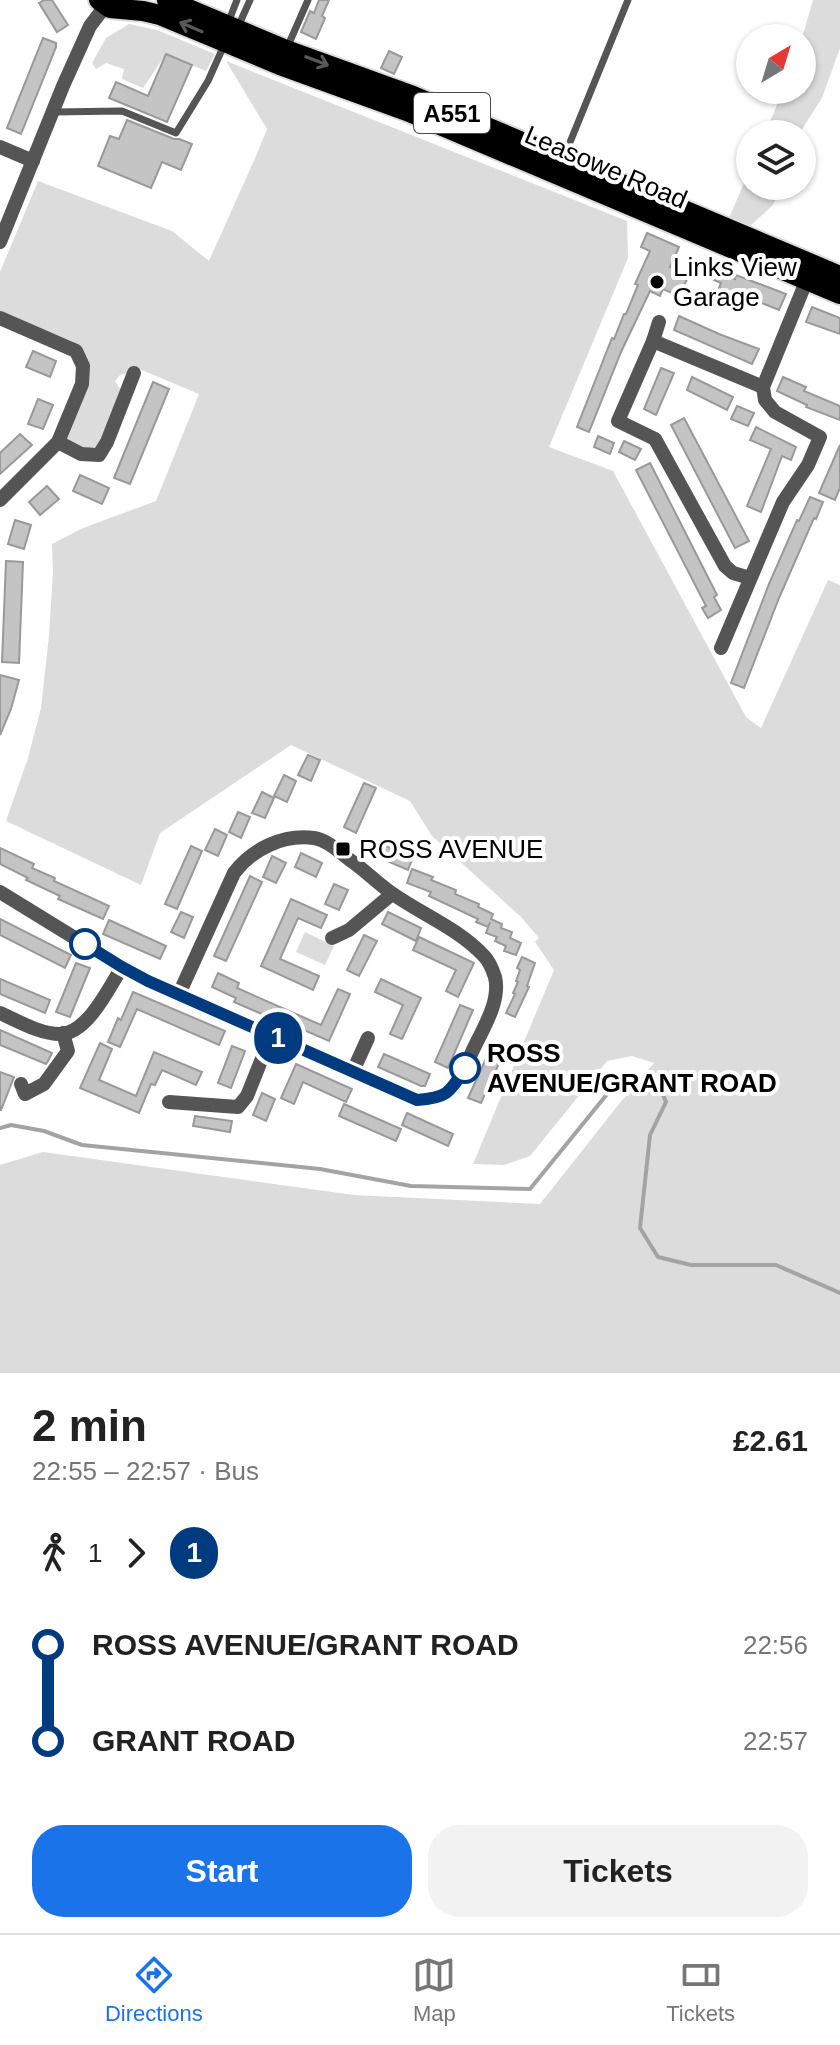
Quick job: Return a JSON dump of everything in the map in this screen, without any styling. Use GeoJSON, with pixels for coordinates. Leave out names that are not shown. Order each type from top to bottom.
{"type":"FeatureCollection","features":[{"type":"Feature","properties":{"kind":"main road","name":"Leasowe Road"},"geometry":{"type":"LineString","coordinates":[[167,0],[334,85],[407,111],[810,272],[840,276]]}},
{"type":"Feature","properties":{"kind":"main road","name":"Leasowe Road"},"geometry":{"type":"LineString","coordinates":[[117,4],[230,32],[413,96],[563,159],[810,272],[840,294]]}},
{"type":"Feature","properties":{"kind":"street"},"geometry":{"type":"LineString","coordinates":[[0,242],[90,26],[117,4]]}},
{"type":"Feature","properties":{"kind":"street"},"geometry":{"type":"LineString","coordinates":[[0,147],[33,161]]}},
{"type":"Feature","properties":{"kind":"street"},"geometry":{"type":"LineString","coordinates":[[721,648],[783,502],[808,465],[820,437],[775,412],[765,400],[763,387],[810,272]]}},
{"type":"Feature","properties":{"kind":"street"},"geometry":{"type":"LineString","coordinates":[[0,318],[76,351],[83,366],[82,384],[58,442],[0,500]]}},
{"type":"Feature","properties":{"kind":"street"},"geometry":{"type":"LineString","coordinates":[[659,322],[618,421],[655,439],[719,556],[733,573],[750,578]]}},
{"type":"Feature","properties":{"kind":"street"},"geometry":{"type":"LineString","coordinates":[[653,341],[763,387]]}},
{"type":"Feature","properties":{"kind":"street"},"geometry":{"type":"LineString","coordinates":[[58,442],[81,454],[99,455],[134,373]]}},
{"type":"Feature","properties":{"kind":"street"},"geometry":{"type":"LineString","coordinates":[[0,892],[122,967],[179,994],[271,1036],[417,1100],[435,1099],[450,1091],[468,1063],[497,997],[495,978],[487,958],[469,942],[392,894],[356,864],[317,838],[279,841],[256,851],[243,861],[234,873],[179,994]]}},
{"type":"Feature","properties":{"kind":"street"},"geometry":{"type":"LineString","coordinates":[[332,938],[349,930],[392,894]]}},
{"type":"Feature","properties":{"kind":"street"},"geometry":{"type":"LineString","coordinates":[[0,1013],[38,1029],[71,1032],[86,1022],[122,967]]}},
{"type":"Feature","properties":{"kind":"street"},"geometry":{"type":"LineString","coordinates":[[21,1084],[25,1094],[44,1084],[68,1051],[63,1033]]}},
{"type":"Feature","properties":{"kind":"street"},"geometry":{"type":"LineString","coordinates":[[169,1102],[238,1107],[247,1096],[271,1036]]}},
{"type":"Feature","properties":{"kind":"street"},"geometry":{"type":"LineString","coordinates":[[353,1071],[368,1038]]}},
{"type":"Feature","properties":{"kind":"lane"},"geometry":{"type":"LineString","coordinates":[[230,32],[237,0]]}},
{"type":"Feature","properties":{"kind":"lane"},"geometry":{"type":"LineString","coordinates":[[53,112],[122,111],[176,133],[208,81],[230,32],[250,0]]}},
{"type":"Feature","properties":{"kind":"lane"},"geometry":{"type":"LineString","coordinates":[[286,50],[308,0]]}},
{"type":"Feature","properties":{"kind":"lane"},"geometry":{"type":"LineString","coordinates":[[563,159],[628,0]]}},
{"type":"Feature","properties":{"kind":"shaded area"},"geometry":{"type":"Polygon","coordinates":[[[813,0],[840,0],[840,48],[822,98],[808,120],[771,120],[777,104],[816,104],[816,24],[806,24],[813,0]]]}},
{"type":"Feature","properties":{"kind":"shaded area"},"geometry":{"type":"Polygon","coordinates":[[[129,24],[157,30],[215,54],[206,71],[166,54],[143,88],[122,79],[124,69],[106,63],[96,69],[92,63],[106,38],[129,24]]]}},
{"type":"Feature","properties":{"kind":"shaded area"},"geometry":{"type":"Polygon","coordinates":[[[226,61],[627,221],[628,258],[549,447],[613,471],[746,717],[761,728],[828,580],[840,585],[840,1373],[0,1373],[0,1165],[43,1152],[354,1195],[540,1204],[654,1063],[632,1056],[607,1061],[530,1156],[504,1165],[473,1164],[554,970],[535,942],[539,938],[521,917],[432,836],[410,801],[291,745],[160,833],[141,885],[6,821],[41,708],[49,636],[52,544],[83,528],[156,501],[199,394],[132,366],[128,373],[120,375],[115,381],[120,389],[100,446],[84,449],[65,440],[86,357],[72,341],[0,312],[0,272],[38,181],[172,231],[209,261],[267,129],[226,61]]]}},
{"type":"Feature","properties":{"kind":"shaded area"},"geometry":{"type":"Polygon","coordinates":[[[737,200],[776,200],[749,227],[729,218],[737,200]]]}},
{"type":"Feature","properties":{"kind":"shaded area"},"geometry":{"type":"Polygon","coordinates":[[[305,932],[334,946],[325,965],[296,952],[305,932]]]}},
{"type":"Feature","properties":{"kind":"building"},"geometry":{"type":"Polygon","coordinates":[[[52,0],[68,25],[57,32],[39,3],[52,0]]]}},
{"type":"Feature","properties":{"kind":"building"},"geometry":{"type":"Polygon","coordinates":[[[319,0],[329,0],[316,39],[301,32],[310,11],[314,13],[319,0]]]}},
{"type":"Feature","properties":{"kind":"building"},"geometry":{"type":"Polygon","coordinates":[[[43,38],[56,43],[56,47],[21,134],[7,128],[43,38]]]}},
{"type":"Feature","properties":{"kind":"building"},"geometry":{"type":"Polygon","coordinates":[[[389,51],[402,57],[394,74],[381,68],[389,51]]]}},
{"type":"Feature","properties":{"kind":"building"},"geometry":{"type":"Polygon","coordinates":[[[166,54],[192,65],[167,122],[109,98],[116,82],[148,96],[166,54]]]}},
{"type":"Feature","properties":{"kind":"building"},"geometry":{"type":"Polygon","coordinates":[[[127,120],[192,144],[181,170],[162,162],[151,188],[98,166],[110,136],[119,139],[127,120]]]}},
{"type":"Feature","properties":{"kind":"building"},"geometry":{"type":"Polygon","coordinates":[[[647,233],[679,247],[670,267],[689,275],[679,296],[663,289],[660,296],[650,291],[589,432],[577,427],[612,338],[638,285],[635,284],[650,251],[641,247],[647,233]]]}},
{"type":"Feature","properties":{"kind":"building"},"geometry":{"type":"Polygon","coordinates":[[[718,271],[786,294],[779,310],[752,299],[751,303],[719,288],[721,283],[714,280],[718,271]]]}},
{"type":"Feature","properties":{"kind":"building"},"geometry":{"type":"Polygon","coordinates":[[[812,307],[840,318],[840,334],[806,322],[812,307]]]}},
{"type":"Feature","properties":{"kind":"building"},"geometry":{"type":"Polygon","coordinates":[[[679,316],[759,349],[752,364],[674,330],[679,316]]]}},
{"type":"Feature","properties":{"kind":"building"},"geometry":{"type":"Polygon","coordinates":[[[33,351],[56,361],[50,377],[26,367],[33,351]]]}},
{"type":"Feature","properties":{"kind":"building"},"geometry":{"type":"Polygon","coordinates":[[[661,368],[674,373],[656,415],[644,409],[661,368]]]}},
{"type":"Feature","properties":{"kind":"building"},"geometry":{"type":"Polygon","coordinates":[[[692,377],[733,397],[727,410],[687,390],[692,377]]]}},
{"type":"Feature","properties":{"kind":"building"},"geometry":{"type":"Polygon","coordinates":[[[783,377],[806,387],[804,391],[840,406],[840,420],[806,407],[777,391],[783,377]]]}},
{"type":"Feature","properties":{"kind":"building"},"geometry":{"type":"Polygon","coordinates":[[[153,382],[169,389],[130,484],[114,478],[153,382]]]}},
{"type":"Feature","properties":{"kind":"building"},"geometry":{"type":"Polygon","coordinates":[[[38,399],[53,405],[43,429],[28,424],[38,399]]]}},
{"type":"Feature","properties":{"kind":"building"},"geometry":{"type":"Polygon","coordinates":[[[737,406],[754,413],[748,426],[731,419],[737,406]]]}},
{"type":"Feature","properties":{"kind":"building"},"geometry":{"type":"Polygon","coordinates":[[[684,418],[749,541],[735,548],[671,425],[684,418]]]}},
{"type":"Feature","properties":{"kind":"building"},"geometry":{"type":"Polygon","coordinates":[[[756,427],[796,447],[791,460],[782,456],[761,512],[747,506],[771,449],[750,440],[756,427]]]}},
{"type":"Feature","properties":{"kind":"building"},"geometry":{"type":"Polygon","coordinates":[[[20,434],[32,445],[0,474],[0,453],[20,434]]]}},
{"type":"Feature","properties":{"kind":"building"},"geometry":{"type":"Polygon","coordinates":[[[598,436],[614,443],[610,454],[594,447],[598,436]]]}},
{"type":"Feature","properties":{"kind":"building"},"geometry":{"type":"Polygon","coordinates":[[[624,441],[641,449],[635,460],[619,452],[624,441]]]}},
{"type":"Feature","properties":{"kind":"building"},"geometry":{"type":"Polygon","coordinates":[[[840,445],[840,488],[835,500],[819,493],[840,445]]]}},
{"type":"Feature","properties":{"kind":"building"},"geometry":{"type":"Polygon","coordinates":[[[650,463],[717,595],[714,597],[721,610],[708,618],[702,608],[706,606],[636,470],[650,463]]]}},
{"type":"Feature","properties":{"kind":"building"},"geometry":{"type":"Polygon","coordinates":[[[80,475],[109,488],[102,504],[73,491],[80,475]]]}},
{"type":"Feature","properties":{"kind":"building"},"geometry":{"type":"Polygon","coordinates":[[[47,486],[59,499],[40,515],[29,502],[47,486]]]}},
{"type":"Feature","properties":{"kind":"building"},"geometry":{"type":"Polygon","coordinates":[[[810,497],[823,502],[816,519],[779,598],[744,688],[731,683],[769,584],[810,497]]]}},
{"type":"Feature","properties":{"kind":"building"},"geometry":{"type":"Polygon","coordinates":[[[15,520],[31,525],[24,549],[8,544],[15,520]]]}},
{"type":"Feature","properties":{"kind":"building"},"geometry":{"type":"Polygon","coordinates":[[[6,561],[23,562],[19,663],[2,662],[6,561]]]}},
{"type":"Feature","properties":{"kind":"building"},"geometry":{"type":"Polygon","coordinates":[[[0,675],[19,680],[0,735],[0,675]]]}},
{"type":"Feature","properties":{"kind":"building"},"geometry":{"type":"Polygon","coordinates":[[[308,755],[320,760],[311,781],[298,775],[308,755]]]}},
{"type":"Feature","properties":{"kind":"building"},"geometry":{"type":"Polygon","coordinates":[[[284,775],[296,781],[287,802],[274,796],[284,775]]]}},
{"type":"Feature","properties":{"kind":"building"},"geometry":{"type":"Polygon","coordinates":[[[364,783],[376,788],[356,833],[344,827],[364,783]]]}},
{"type":"Feature","properties":{"kind":"building"},"geometry":{"type":"Polygon","coordinates":[[[262,792],[274,798],[265,818],[252,813],[262,792]]]}},
{"type":"Feature","properties":{"kind":"building"},"geometry":{"type":"Polygon","coordinates":[[[238,812],[250,817],[241,838],[229,832],[238,812]]]}},
{"type":"Feature","properties":{"kind":"building"},"geometry":{"type":"Polygon","coordinates":[[[215,829],[227,835],[218,856],[205,850],[215,829]]]}},
{"type":"Feature","properties":{"kind":"building"},"geometry":{"type":"Polygon","coordinates":[[[379,843],[413,857],[408,870],[373,855],[379,843]]]}},
{"type":"Feature","properties":{"kind":"building"},"geometry":{"type":"Polygon","coordinates":[[[191,846],[202,851],[177,909],[165,904],[191,846]]]}},
{"type":"Feature","properties":{"kind":"building"},"geometry":{"type":"Polygon","coordinates":[[[0,848],[34,864],[32,868],[55,878],[54,881],[109,906],[103,919],[58,899],[60,896],[0,864],[0,848]]]}},
{"type":"Feature","properties":{"kind":"building"},"geometry":{"type":"Polygon","coordinates":[[[301,853],[322,863],[316,877],[295,867],[301,853]]]}},
{"type":"Feature","properties":{"kind":"building"},"geometry":{"type":"Polygon","coordinates":[[[272,856],[286,863],[276,883],[263,877],[272,856]]]}},
{"type":"Feature","properties":{"kind":"building"},"geometry":{"type":"Polygon","coordinates":[[[412,869],[433,877],[431,880],[456,890],[455,894],[493,914],[491,919],[512,932],[510,938],[521,943],[516,955],[504,951],[506,946],[495,941],[497,937],[486,933],[490,922],[488,927],[476,922],[478,919],[429,896],[431,892],[407,883],[412,869]]]}},
{"type":"Feature","properties":{"kind":"building"},"geometry":{"type":"Polygon","coordinates":[[[250,876],[262,882],[226,961],[214,956],[250,876]]]}},
{"type":"Feature","properties":{"kind":"building"},"geometry":{"type":"Polygon","coordinates":[[[334,884],[348,890],[339,910],[325,904],[334,884]]]}},
{"type":"Feature","properties":{"kind":"building"},"geometry":{"type":"Polygon","coordinates":[[[291,899],[327,915],[321,928],[298,918],[280,959],[319,976],[313,990],[261,966],[291,899]]]}},
{"type":"Feature","properties":{"kind":"building"},"geometry":{"type":"Polygon","coordinates":[[[181,912],[193,917],[184,938],[171,932],[181,912]]]}},
{"type":"Feature","properties":{"kind":"building"},"geometry":{"type":"Polygon","coordinates":[[[388,912],[421,928],[416,941],[382,924],[388,912]]]}},
{"type":"Feature","properties":{"kind":"building"},"geometry":{"type":"Polygon","coordinates":[[[0,919],[71,955],[65,968],[0,935],[0,919]]]}},
{"type":"Feature","properties":{"kind":"building"},"geometry":{"type":"Polygon","coordinates":[[[109,920],[166,946],[160,959],[103,934],[109,920]]]}},
{"type":"Feature","properties":{"kind":"building"},"geometry":{"type":"Polygon","coordinates":[[[364,935],[377,941],[359,976],[347,970],[364,935]]]}},
{"type":"Feature","properties":{"kind":"building"},"geometry":{"type":"Polygon","coordinates":[[[419,937],[474,963],[458,997],[446,991],[456,970],[413,950],[419,937]]]}},
{"type":"Feature","properties":{"kind":"building"},"geometry":{"type":"Polygon","coordinates":[[[522,957],[535,963],[529,987],[515,1017],[506,1013],[515,994],[520,970],[517,968],[522,957]]]}},
{"type":"Feature","properties":{"kind":"building"},"geometry":{"type":"Polygon","coordinates":[[[76,963],[90,968],[70,1017],[56,1012],[76,963]]]}},
{"type":"Feature","properties":{"kind":"building"},"geometry":{"type":"Polygon","coordinates":[[[218,973],[239,983],[237,988],[321,1025],[338,989],[350,994],[329,1041],[234,1002],[236,998],[212,987],[218,973]]]}},
{"type":"Feature","properties":{"kind":"building"},"geometry":{"type":"Polygon","coordinates":[[[0,979],[50,1000],[45,1013],[0,994],[0,979]]]}},
{"type":"Feature","properties":{"kind":"building"},"geometry":{"type":"Polygon","coordinates":[[[381,979],[421,998],[402,1039],[390,1034],[403,1005],[375,992],[381,979]]]}},
{"type":"Feature","properties":{"kind":"building"},"geometry":{"type":"Polygon","coordinates":[[[133,992],[225,1031],[219,1045],[137,1009],[120,1047],[108,1042],[133,992]]]}},
{"type":"Feature","properties":{"kind":"building"},"geometry":{"type":"Polygon","coordinates":[[[460,1005],[473,1010],[448,1068],[435,1062],[460,1005]]]}},
{"type":"Feature","properties":{"kind":"building"},"geometry":{"type":"Polygon","coordinates":[[[0,1030],[52,1053],[46,1064],[0,1045],[0,1030]]]}},
{"type":"Feature","properties":{"kind":"building"},"geometry":{"type":"Polygon","coordinates":[[[494,1041],[507,1046],[481,1103],[468,1098],[494,1041]]]}},
{"type":"Feature","properties":{"kind":"building"},"geometry":{"type":"Polygon","coordinates":[[[100,1043],[112,1049],[99,1080],[136,1096],[154,1052],[202,1072],[196,1085],[162,1070],[155,1085],[151,1084],[139,1113],[80,1088],[100,1043]]]}},
{"type":"Feature","properties":{"kind":"building"},"geometry":{"type":"Polygon","coordinates":[[[232,1046],[245,1051],[231,1088],[218,1083],[232,1046]]]}},
{"type":"Feature","properties":{"kind":"building"},"geometry":{"type":"Polygon","coordinates":[[[384,1054],[430,1074],[425,1086],[378,1067],[384,1054]]]}},
{"type":"Feature","properties":{"kind":"building"},"geometry":{"type":"Polygon","coordinates":[[[296,1064],[352,1089],[346,1102],[303,1082],[294,1104],[281,1098],[296,1064]]]}},
{"type":"Feature","properties":{"kind":"building"},"geometry":{"type":"Polygon","coordinates":[[[0,1072],[14,1077],[1,1110],[0,1110],[0,1072]]]}},
{"type":"Feature","properties":{"kind":"building"},"geometry":{"type":"Polygon","coordinates":[[[262,1093],[275,1099],[266,1121],[253,1115],[262,1093]]]}},
{"type":"Feature","properties":{"kind":"building"},"geometry":{"type":"Polygon","coordinates":[[[344,1104],[401,1129],[396,1141],[339,1116],[344,1104]]]}},
{"type":"Feature","properties":{"kind":"building"},"geometry":{"type":"Polygon","coordinates":[[[407,1113],[453,1134],[448,1146],[402,1125],[407,1113]]]}},
{"type":"Feature","properties":{"kind":"building"},"geometry":{"type":"Polygon","coordinates":[[[195,1116],[232,1121],[230,1132],[193,1126],[195,1116]]]}},
{"type":"Feature","properties":{"kind":"waterway"},"geometry":{"type":"LineString","coordinates":[[0,1128],[11,1125],[44,1131],[82,1145],[320,1169],[411,1186],[530,1189],[621,1077],[659,1085],[666,1102],[650,1135],[640,1228],[658,1257],[691,1265],[776,1265],[840,1293]]}},
{"type":"Feature","properties":{"kind":"bus line","name":"1"},"geometry":{"type":"LineString","coordinates":[[85,944],[148,981],[417,1100],[435,1099],[450,1091],[465,1068]]}},
{"type":"Feature","properties":{"kind":"place","name":"Links View Garage"},"geometry":{"type":"Point","coordinates":[657,282]}},
{"type":"Feature","properties":{"kind":"place","name":"ROSS AVENUE"},"geometry":{"type":"Point","coordinates":[343,849]}},
{"type":"Feature","properties":{"kind":"place","name":"ROSS AVENUE/GRANT ROAD"},"geometry":{"type":"Point","coordinates":[465,1068]}}]}
